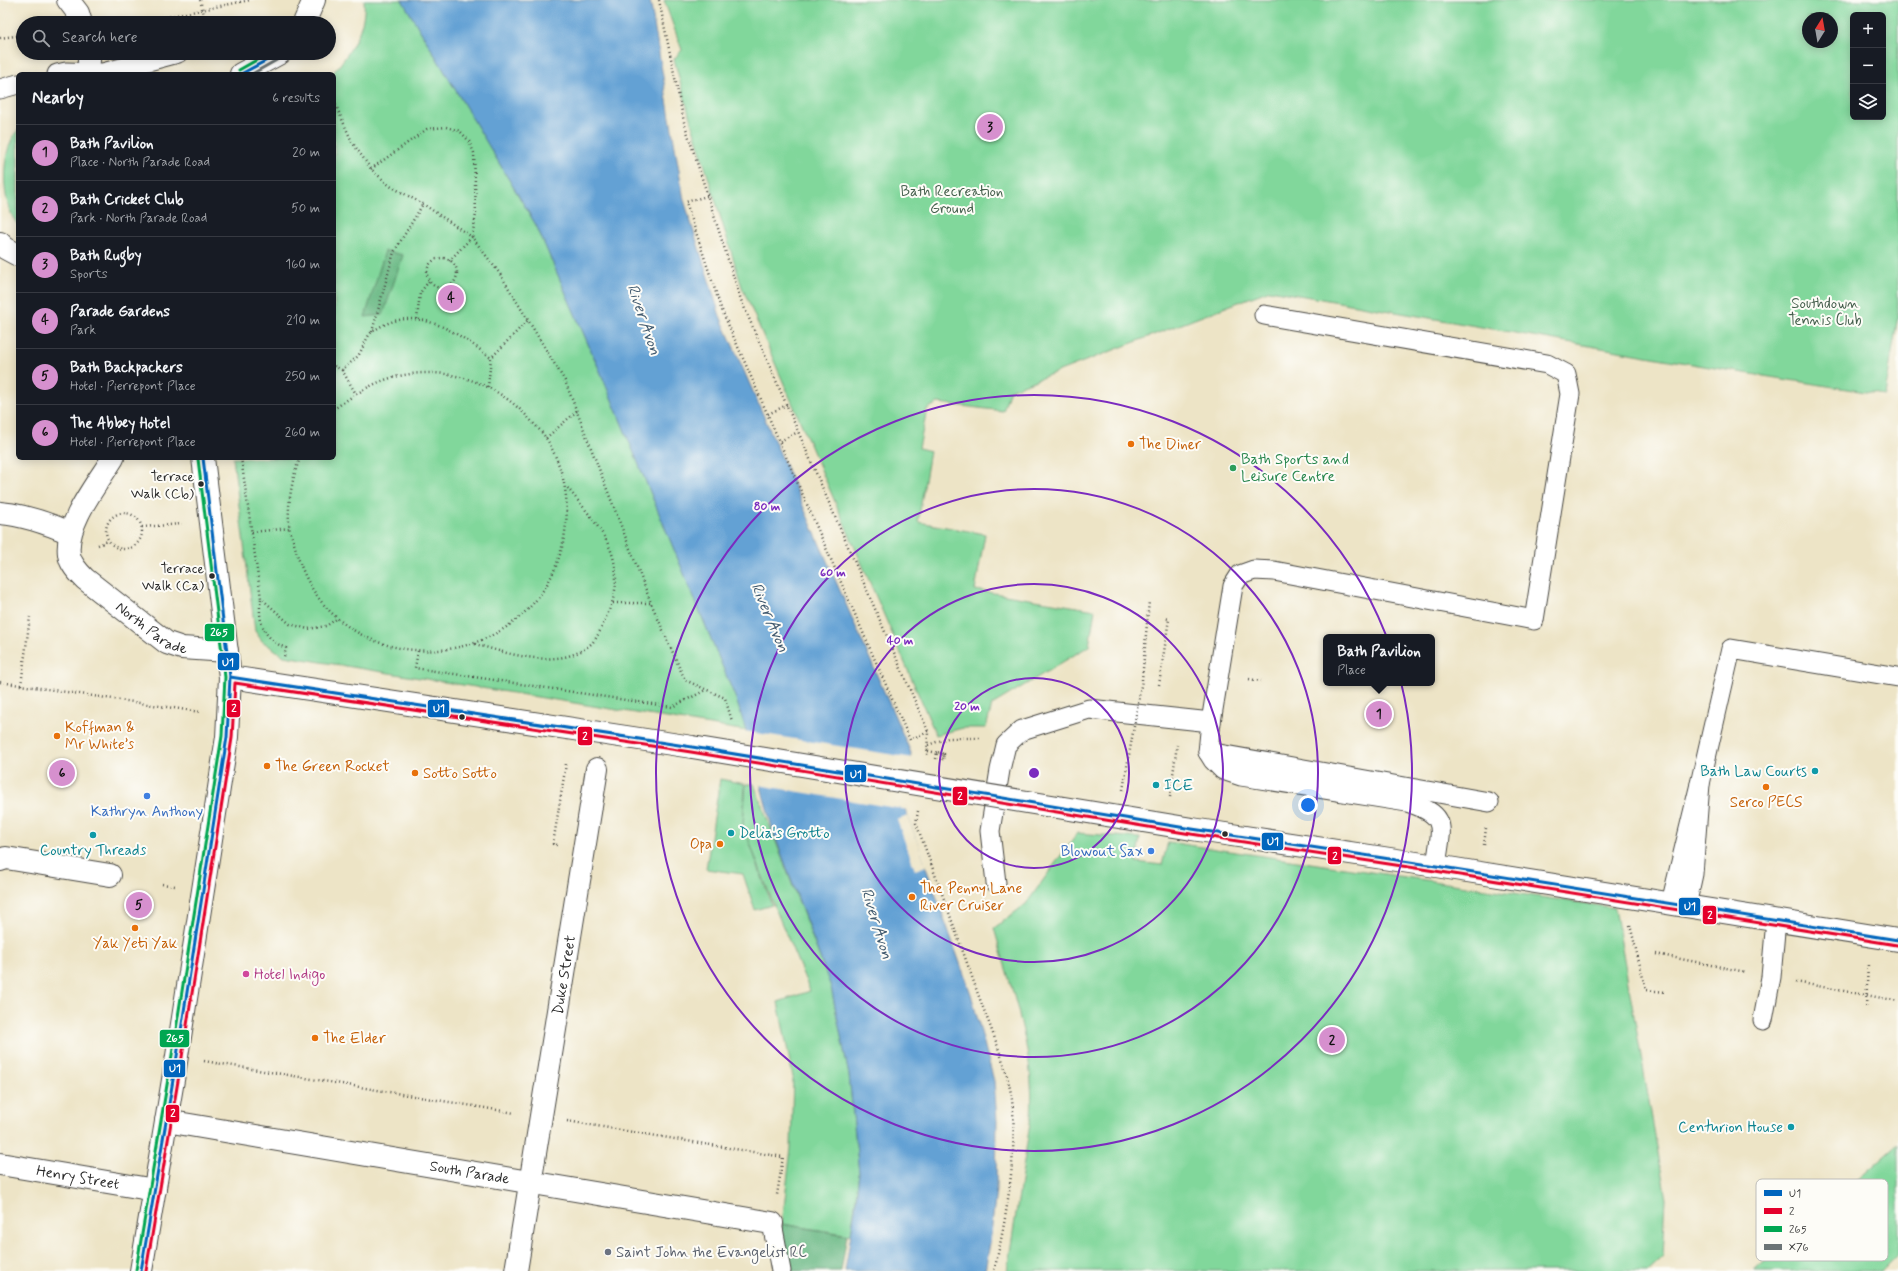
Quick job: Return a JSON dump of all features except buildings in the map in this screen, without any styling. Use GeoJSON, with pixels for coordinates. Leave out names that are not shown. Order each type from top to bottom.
{"type":"FeatureCollection","features":[{"type":"Feature","properties":{"kind":"street"},"geometry":{"type":"LineString","coordinates":[[68,0],[79,16]]}},
{"type":"Feature","properties":{"kind":"street"},"geometry":{"type":"LineString","coordinates":[[307,16],[314,0]]}},
{"type":"Feature","properties":{"kind":"street"},"geometry":{"type":"LineString","coordinates":[[245,72],[267,60]]}},
{"type":"Feature","properties":{"kind":"street"},"geometry":{"type":"LineString","coordinates":[[0,243],[5,248],[16,254]]}},
{"type":"Feature","properties":{"kind":"street"},"geometry":{"type":"LineString","coordinates":[[0,513],[14,514],[44,522],[70,533],[72,524],[112,460]]}},
{"type":"Feature","properties":{"kind":"street"},"geometry":{"type":"LineString","coordinates":[[141,1271],[227,737],[230,677],[203,460]]}},
{"type":"Feature","properties":{"kind":"street","name":"North Parade"},"geometry":{"type":"LineString","coordinates":[[70,533],[69,554],[74,568],[85,579],[166,643],[182,648],[227,651]]}},
{"type":"Feature","properties":{"kind":"street"},"geometry":{"type":"LineString","coordinates":[[230,677],[692,747],[1192,829],[1622,895],[1898,940]]}},
{"type":"Feature","properties":{"kind":"street","name":"Duke Street"},"geometry":{"type":"LineString","coordinates":[[516,1271],[532,1182],[597,769]]}},
{"type":"Feature","properties":{"kind":"street"},"geometry":{"type":"LineString","coordinates":[[3,859],[110,874]]}},
{"type":"Feature","properties":{"kind":"street","name":"South Parade"},"geometry":{"type":"LineString","coordinates":[[166,1121],[772,1223]]}},
{"type":"Feature","properties":{"kind":"street","name":"Henry Street"},"geometry":{"type":"LineString","coordinates":[[0,1164],[155,1190]]}},
{"type":"Feature","properties":{"kind":"lane"},"geometry":{"type":"LineString","coordinates":[[107,72],[152,60]]}},
{"type":"Feature","properties":{"kind":"lane"},"geometry":{"type":"LineString","coordinates":[[0,89],[16,85]]}},
{"type":"Feature","properties":{"kind":"lane"},"geometry":{"type":"LineString","coordinates":[[1264,315],[1547,364],[1566,374],[1570,394],[1534,620],[1293,574],[1254,570],[1240,575],[1233,586],[1211,722],[1208,752],[1213,760],[1223,770],[1241,776],[1407,802],[1423,807],[1433,812],[1439,822],[1440,830],[1436,866]]}},
{"type":"Feature","properties":{"kind":"lane"},"geometry":{"type":"LineString","coordinates":[[1679,904],[1700,784],[1731,649],[1898,677]]}},
{"type":"Feature","properties":{"kind":"lane"},"geometry":{"type":"LineString","coordinates":[[996,883],[990,831],[1000,770],[1006,745],[1022,730],[1089,709],[1211,722]]}},
{"type":"Feature","properties":{"kind":"lane"},"geometry":{"type":"LineString","coordinates":[[1208,752],[1490,802]]}},
{"type":"Feature","properties":{"kind":"lane"},"geometry":{"type":"LineString","coordinates":[[1763,1020],[1771,977],[1776,920]]}},
{"type":"Feature","properties":{"kind":"lane"},"geometry":{"type":"LineString","coordinates":[[772,1223],[781,1271]]}},
{"type":"Feature","properties":{"kind":"path"},"geometry":{"type":"LineString","coordinates":[[200,0],[205,16]]}},
{"type":"Feature","properties":{"kind":"path"},"geometry":{"type":"LineString","coordinates":[[172,16],[250,0]]}},
{"type":"Feature","properties":{"kind":"path"},"geometry":{"type":"LineString","coordinates":[[659,0],[684,122],[742,300],[928,731],[927,758]]}},
{"type":"Feature","properties":{"kind":"path"},"geometry":{"type":"LineString","coordinates":[[0,38],[16,36]]}},
{"type":"Feature","properties":{"kind":"path"},"geometry":{"type":"LineString","coordinates":[[336,106],[352,142],[371,169],[390,186],[423,204],[472,237],[500,274],[565,381],[651,603],[685,680],[725,698],[732,721]]}},
{"type":"Feature","properties":{"kind":"path"},"geometry":{"type":"LineString","coordinates":[[371,169],[427,129],[446,127],[460,131],[469,141],[474,154],[476,214],[472,237],[449,261]]}},
{"type":"Feature","properties":{"kind":"path"},"geometry":{"type":"LineString","coordinates":[[707,196],[686,202],[721,308],[910,740],[928,731]]}},
{"type":"Feature","properties":{"kind":"path"},"geometry":{"type":"LineString","coordinates":[[342,370],[358,356],[371,333],[394,252],[423,204]]}},
{"type":"Feature","properties":{"kind":"path"},"geometry":{"type":"LineString","coordinates":[[437,259],[449,261],[456,269],[456,274],[452,284],[439,288],[429,281],[427,271],[431,263],[437,259]]}},
{"type":"Feature","properties":{"kind":"path"},"geometry":{"type":"LineString","coordinates":[[417,319],[420,293],[429,281]]}},
{"type":"Feature","properties":{"kind":"path"},"geometry":{"type":"LineString","coordinates":[[371,333],[403,318],[434,322],[464,337],[491,358]]}},
{"type":"Feature","properties":{"kind":"path"},"geometry":{"type":"LineString","coordinates":[[488,387],[491,358],[528,320]]}},
{"type":"Feature","properties":{"kind":"path"},"geometry":{"type":"LineString","coordinates":[[336,367],[342,370],[356,394]]}},
{"type":"Feature","properties":{"kind":"path"},"geometry":{"type":"LineString","coordinates":[[299,460],[290,497],[290,528],[303,573],[315,593],[338,618],[356,631],[384,644],[418,651],[451,649],[474,644],[496,634],[516,621],[535,602],[552,577],[561,556],[568,519],[566,486],[560,466],[546,438],[520,407],[488,387],[457,376],[426,373],[398,376],[374,384],[336,408]]}},
{"type":"Feature","properties":{"kind":"path"},"geometry":{"type":"LineString","coordinates":[[768,414],[787,405]]}},
{"type":"Feature","properties":{"kind":"path"},"geometry":{"type":"LineString","coordinates":[[546,438],[577,411]]}},
{"type":"Feature","properties":{"kind":"path"},"geometry":{"type":"LineString","coordinates":[[780,441],[798,432]]}},
{"type":"Feature","properties":{"kind":"path"},"geometry":{"type":"LineString","coordinates":[[241,460],[261,598],[259,608],[263,628],[268,638],[275,644],[286,648]]}},
{"type":"Feature","properties":{"kind":"path"},"geometry":{"type":"LineString","coordinates":[[474,644],[525,658],[568,657],[592,644],[613,603],[617,576],[611,551],[593,520],[566,486]]}},
{"type":"Feature","properties":{"kind":"path"},"geometry":{"type":"LineString","coordinates":[[123,512],[134,514],[141,522],[142,527],[143,532],[139,542],[131,549],[120,549],[108,541],[106,529],[109,521],[115,514],[123,512]]}},
{"type":"Feature","properties":{"kind":"path"},"geometry":{"type":"LineString","coordinates":[[142,527],[182,524]]}},
{"type":"Feature","properties":{"kind":"path"},"geometry":{"type":"LineString","coordinates":[[252,532],[290,528]]}},
{"type":"Feature","properties":{"kind":"path"},"geometry":{"type":"LineString","coordinates":[[95,545],[108,541]]}},
{"type":"Feature","properties":{"kind":"path"},"geometry":{"type":"LineString","coordinates":[[261,598],[290,624],[308,628],[326,626],[338,618]]}},
{"type":"Feature","properties":{"kind":"path"},"geometry":{"type":"LineString","coordinates":[[1123,794],[1142,680],[1149,601]]}},
{"type":"Feature","properties":{"kind":"path"},"geometry":{"type":"LineString","coordinates":[[613,603],[651,603]]}},
{"type":"Feature","properties":{"kind":"path"},"geometry":{"type":"LineString","coordinates":[[21,685],[30,617]]}},
{"type":"Feature","properties":{"kind":"path"},"geometry":{"type":"LineString","coordinates":[[1159,685],[1169,619],[1165,618]]}},
{"type":"Feature","properties":{"kind":"path"},"geometry":{"type":"LineString","coordinates":[[418,651],[415,668],[672,707],[706,690]]}},
{"type":"Feature","properties":{"kind":"path"},"geometry":{"type":"LineString","coordinates":[[1249,679],[1261,681]]}},
{"type":"Feature","properties":{"kind":"path"},"geometry":{"type":"LineString","coordinates":[[0,682],[201,712]]}},
{"type":"Feature","properties":{"kind":"path"},"geometry":{"type":"LineString","coordinates":[[928,745],[948,738],[975,738]]}},
{"type":"Feature","properties":{"kind":"path"},"geometry":{"type":"LineString","coordinates":[[928,751],[936,752],[940,753],[944,754],[942,759],[936,759],[937,752],[944,754],[943,760],[939,759]]}},
{"type":"Feature","properties":{"kind":"path"},"geometry":{"type":"LineString","coordinates":[[556,829],[566,764]]}},
{"type":"Feature","properties":{"kind":"path"},"geometry":{"type":"LineString","coordinates":[[1170,798],[1174,774]]}},
{"type":"Feature","properties":{"kind":"path"},"geometry":{"type":"LineString","coordinates":[[919,809],[916,823],[999,1051],[1012,1100],[1013,1143],[1009,1188],[1002,1240],[994,1271]]}},
{"type":"Feature","properties":{"kind":"path"},"geometry":{"type":"LineString","coordinates":[[1483,853],[1486,824]]}},
{"type":"Feature","properties":{"kind":"path"},"geometry":{"type":"LineString","coordinates":[[162,884],[176,886]]}},
{"type":"Feature","properties":{"kind":"path"},"geometry":{"type":"LineString","coordinates":[[1622,895],[1646,990],[1666,992]]}},
{"type":"Feature","properties":{"kind":"path"},"geometry":{"type":"LineString","coordinates":[[1866,1006],[1870,935]]}},
{"type":"Feature","properties":{"kind":"path"},"geometry":{"type":"LineString","coordinates":[[200,1060],[783,1158],[772,1223]]}},
{"type":"Feature","properties":{"kind":"green space"},"geometry":{"type":"Polygon","coordinates":[[[364,0],[402,0],[536,225],[600,371],[736,699],[747,731],[284,656],[262,641],[255,631],[233,460],[336,460],[336,72],[334,72],[345,58],[356,40],[363,20],[364,0]]]}},
{"type":"Feature","properties":{"kind":"green space","name":"Bath Recreation Ground"},"geometry":{"type":"Polygon","coordinates":[[[664,0],[1898,0],[1898,316],[1885,395],[1738,372],[1270,290],[1010,390],[1003,411],[938,403],[927,409],[919,448],[930,451],[918,522],[985,534],[975,590],[1095,610],[1089,646],[992,705],[986,728],[963,728],[936,735],[742,287],[690,118],[674,59],[682,50],[664,0]]]}},
{"type":"Feature","properties":{"kind":"green space"},"geometry":{"type":"Polygon","coordinates":[[[16,133],[16,222],[12,216],[8,204],[4,177],[5,163],[12,139],[16,133]]]}},
{"type":"Feature","properties":{"kind":"green space"},"geometry":{"type":"Polygon","coordinates":[[[385,251],[403,255],[383,315],[365,317],[385,251]]]}},
{"type":"Feature","properties":{"kind":"green space"},"geometry":{"type":"Polygon","coordinates":[[[720,779],[745,784],[743,824],[772,905],[755,910],[743,874],[706,869],[720,779]]]}},
{"type":"Feature","properties":{"kind":"green space"},"geometry":{"type":"Polygon","coordinates":[[[746,784],[754,784],[831,987],[849,1075],[859,1173],[851,1235],[782,1224],[791,1148],[793,1077],[778,1002],[810,991],[773,903],[743,825],[746,784]]]}},
{"type":"Feature","properties":{"kind":"green space"},"geometry":{"type":"Polygon","coordinates":[[[1077,833],[1140,838],[1136,862],[1162,865],[1168,842],[1615,908],[1666,1198],[1663,1256],[1647,1271],[1007,1271],[1031,1117],[1032,1093],[1030,1069],[1021,1021],[994,928],[1026,904],[1077,833]]]}},
{"type":"Feature","properties":{"kind":"green space"},"geometry":{"type":"Polygon","coordinates":[[[1898,1144],[1898,1254],[1881,1271],[1754,1271],[1765,1261],[1888,1261],[1888,1179],[1858,1179],[1898,1144]]]}},
{"type":"Feature","properties":{"kind":"green space"},"geometry":{"type":"Polygon","coordinates":[[[782,1224],[847,1235],[841,1271],[790,1271],[775,1255],[782,1224]]]}},
{"type":"Feature","properties":{"kind":"water","name":"River Avon"},"geometry":{"type":"Polygon","coordinates":[[[402,0],[650,0],[684,200],[720,316],[911,753],[904,806],[971,994],[994,1081],[997,1121],[996,1190],[985,1271],[845,1271],[859,1173],[849,1075],[831,987],[773,831],[736,699],[600,371],[536,225],[402,0]]]}},
{"type":"Feature","properties":{"kind":"pier"},"geometry":{"type":"Polygon","coordinates":[[[744,731],[913,758],[906,805],[908,810],[758,785],[744,731]]]}},
{"type":"Feature","properties":{"kind":"pier"},"geometry":{"type":"Polygon","coordinates":[[[908,816],[926,866],[915,870],[897,820],[908,816]]]}},
{"type":"Feature","properties":{"kind":"transit line","name":"265"},"geometry":{"type":"LineString","coordinates":[[239,70],[257,60]]}},
{"type":"Feature","properties":{"kind":"transit line","name":"U1"},"geometry":{"type":"LineString","coordinates":[[245,72],[267,60]]}},
{"type":"Feature","properties":{"kind":"transit line","name":"X76"},"geometry":{"type":"LineString","coordinates":[[256,72],[277,60]]}},
{"type":"Feature","properties":{"kind":"transit line","name":"265"},"geometry":{"type":"LineString","coordinates":[[136,1270],[172,1055],[222,736],[225,677],[198,460]]}},
{"type":"Feature","properties":{"kind":"transit line","name":"U1"},"geometry":{"type":"LineString","coordinates":[[141,1271],[177,1056],[227,737],[230,677],[203,460]]}},
{"type":"Feature","properties":{"kind":"transit line","name":"U1"},"geometry":{"type":"LineString","coordinates":[[230,677],[692,747],[1192,829],[1436,866],[1898,940]]}},
{"type":"Feature","properties":{"kind":"transit line","name":"2"},"geometry":{"type":"LineString","coordinates":[[146,1271],[182,1057],[232,738],[235,683],[691,752],[1191,834],[1435,871],[1897,945]]}},
{"type":"Feature","properties":{"kind":"place","name":"Bath Rugby"},"geometry":{"type":"Point","coordinates":[990,127]}},
{"type":"Feature","properties":{"kind":"place","name":"Parade Gardens"},"geometry":{"type":"Point","coordinates":[451,298]}},
{"type":"Feature","properties":{"kind":"place","name":"The Diner"},"geometry":{"type":"Point","coordinates":[1131,444]}},
{"type":"Feature","properties":{"kind":"place","name":"Bath Sports and Leisure Centre"},"geometry":{"type":"Point","coordinates":[1233,468]}},
{"type":"Feature","properties":{"kind":"place","name":"Terrace Walk (Cb)"},"geometry":{"type":"Point","coordinates":[201,484]}},
{"type":"Feature","properties":{"kind":"place","name":"Terrace Walk (Ca)"},"geometry":{"type":"Point","coordinates":[212,576]}},
{"type":"Feature","properties":{"kind":"place","name":"Bath Pavilion"},"geometry":{"type":"Point","coordinates":[1379,714]}},
{"type":"Feature","properties":{"kind":"place","name":"Koffman & Mr White’s"},"geometry":{"type":"Point","coordinates":[57,736]}},
{"type":"Feature","properties":{"kind":"place","name":"The Green Rocket"},"geometry":{"type":"Point","coordinates":[267,766]}},
{"type":"Feature","properties":{"kind":"place","name":"Bath Law Courts"},"geometry":{"type":"Point","coordinates":[1815,771]}},
{"type":"Feature","properties":{"kind":"place","name":"The Abbey Hotel"},"geometry":{"type":"Point","coordinates":[62,773]}},
{"type":"Feature","properties":{"kind":"place","name":"Sotto Sotto"},"geometry":{"type":"Point","coordinates":[415,773]}},
{"type":"Feature","properties":{"kind":"place","name":"ICE"},"geometry":{"type":"Point","coordinates":[1156,785]}},
{"type":"Feature","properties":{"kind":"place","name":"Serco PECS"},"geometry":{"type":"Point","coordinates":[1766,787]}},
{"type":"Feature","properties":{"kind":"place","name":"Kathryn Anthony"},"geometry":{"type":"Point","coordinates":[147,796]}},
{"type":"Feature","properties":{"kind":"place","name":"Delia's Grotto"},"geometry":{"type":"Point","coordinates":[731,833]}},
{"type":"Feature","properties":{"kind":"place","name":"Country Threads"},"geometry":{"type":"Point","coordinates":[93,835]}},
{"type":"Feature","properties":{"kind":"place","name":"Opa"},"geometry":{"type":"Point","coordinates":[720,844]}},
{"type":"Feature","properties":{"kind":"place","name":"Blowout Sax"},"geometry":{"type":"Point","coordinates":[1151,851]}},
{"type":"Feature","properties":{"kind":"place","name":"The Penny Lane River Cruiser"},"geometry":{"type":"Point","coordinates":[912,897]}},
{"type":"Feature","properties":{"kind":"place","name":"Bath Backpackers"},"geometry":{"type":"Point","coordinates":[139,905]}},
{"type":"Feature","properties":{"kind":"place","name":"Yak Yeti Yak"},"geometry":{"type":"Point","coordinates":[135,928]}},
{"type":"Feature","properties":{"kind":"place","name":"Hotel Indigo"},"geometry":{"type":"Point","coordinates":[246,974]}},
{"type":"Feature","properties":{"kind":"place","name":"The Elder"},"geometry":{"type":"Point","coordinates":[315,1038]}},
{"type":"Feature","properties":{"kind":"place","name":"Bath Cricket Club"},"geometry":{"type":"Point","coordinates":[1332,1040]}},
{"type":"Feature","properties":{"kind":"place","name":"Centurion House"},"geometry":{"type":"Point","coordinates":[1791,1127]}},
{"type":"Feature","properties":{"kind":"place","name":"Saint John the Evangelist RC"},"geometry":{"type":"Point","coordinates":[608,1252]}},
{"type":"Feature","properties":{"kind":"park label","name":"Southdown Tennis Club"},"geometry":{"type":"Point","coordinates":[1825,312]}}]}
